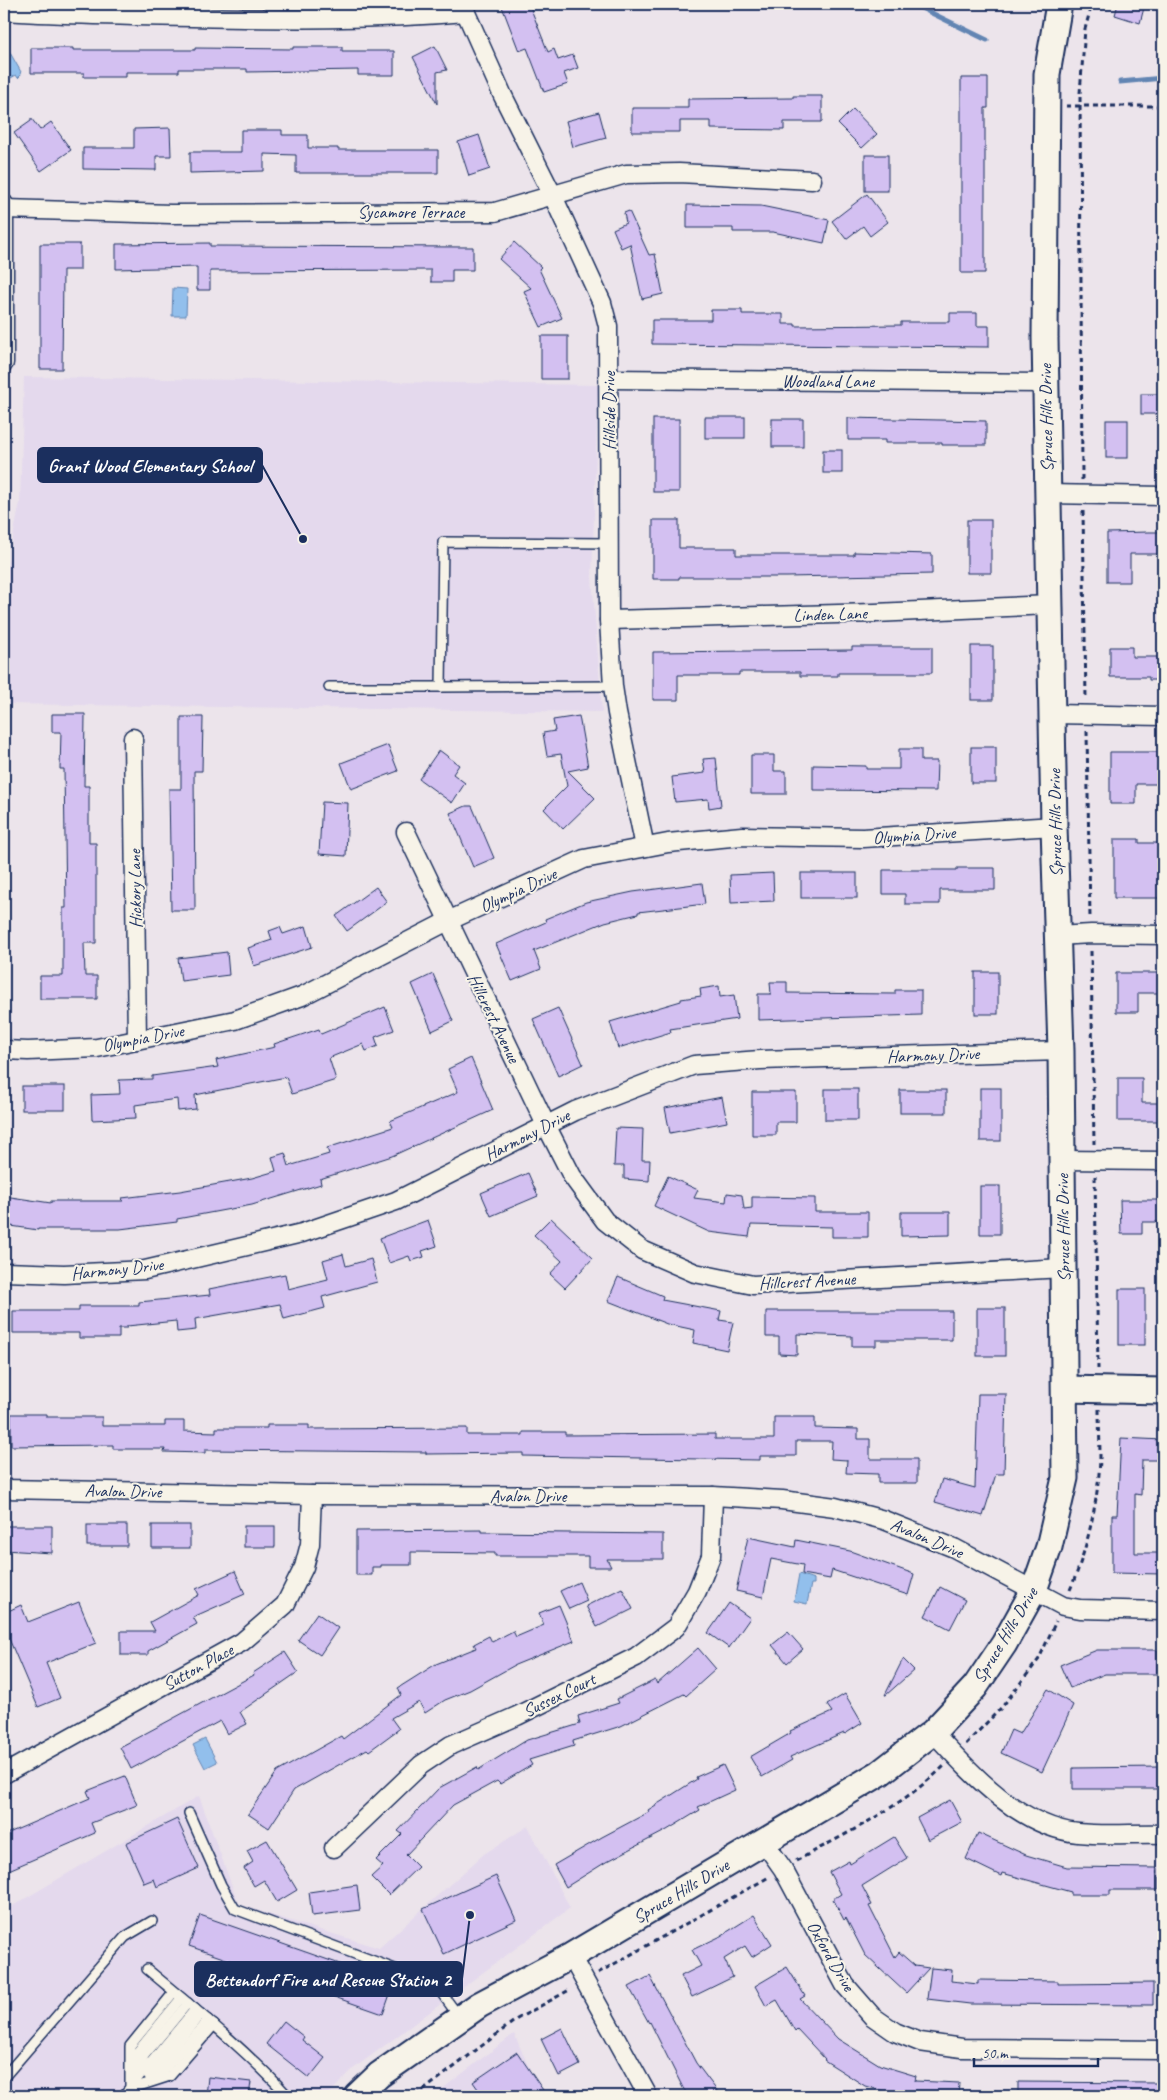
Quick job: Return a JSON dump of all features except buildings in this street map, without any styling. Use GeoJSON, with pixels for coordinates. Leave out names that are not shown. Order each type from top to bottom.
{"type":"FeatureCollection","features":[{"type":"Feature","properties":{"kind":"main road","name":"Spruce Hills Drive"},"geometry":{"type":"LineString","coordinates":[[357,2096],[379,2076],[479,2005],[571,1956],[880,1773],[933,1732],[975,1687],[1004,1644],[1034,1590],[1049,1547],[1065,1478],[1061,1051],[1054,826],[1046,383],[1047,74],[1059,4]]}},
{"type":"Feature","properties":{"kind":"main road"},"geometry":{"type":"LineString","coordinates":[[1065,1389],[1163,1391]]}},
{"type":"Feature","properties":{"kind":"street"},"geometry":{"type":"LineString","coordinates":[[4,11],[256,19],[403,18],[464,8]]}},
{"type":"Feature","properties":{"kind":"street","name":"Hillside Drive"},"geometry":{"type":"LineString","coordinates":[[464,8],[503,96],[552,194],[602,303],[608,326],[609,620],[613,686],[617,713],[646,847]]}},
{"type":"Feature","properties":{"kind":"street","name":"Sycamore Terrace"},"geometry":{"type":"LineString","coordinates":[[4,206],[171,214],[495,212],[626,174],[679,172],[812,180]]}},
{"type":"Feature","properties":{"kind":"street"},"geometry":{"type":"LineString","coordinates":[[4,206],[4,363]]}},
{"type":"Feature","properties":{"kind":"street","name":"Woodland Lane"},"geometry":{"type":"LineString","coordinates":[[609,379],[1046,383]]}},
{"type":"Feature","properties":{"kind":"street"},"geometry":{"type":"LineString","coordinates":[[1048,494],[1163,496]]}},
{"type":"Feature","properties":{"kind":"street","name":"Linden Lane"},"geometry":{"type":"LineString","coordinates":[[609,620],[875,613],[1050,605]]}},
{"type":"Feature","properties":{"kind":"street"},"geometry":{"type":"LineString","coordinates":[[1052,714],[1163,716]]}},
{"type":"Feature","properties":{"kind":"street","name":"Hickory Lane"},"geometry":{"type":"LineString","coordinates":[[133,738],[137,1040]]}},
{"type":"Feature","properties":{"kind":"street","name":"Olympia Drive"},"geometry":{"type":"LineString","coordinates":[[4,1050],[28,1051],[97,1048],[236,1020],[302,996],[448,922],[584,859],[668,843],[742,836],[863,838],[1054,826]]}},
{"type":"Feature","properties":{"kind":"street","name":"Hillcrest Avenue"},"geometry":{"type":"LineString","coordinates":[[406,832],[572,1176],[606,1220],[642,1250],[695,1273],[753,1285],[1064,1268]]}},
{"type":"Feature","properties":{"kind":"street"},"geometry":{"type":"LineString","coordinates":[[1057,936],[1091,934],[1163,935]]}},
{"type":"Feature","properties":{"kind":"street","name":"Harmony Drive"},"geometry":{"type":"LineString","coordinates":[[4,1272],[64,1274],[145,1270],[302,1233],[396,1201],[575,1111],[694,1065],[769,1060],[1061,1051]]}},
{"type":"Feature","properties":{"kind":"street"},"geometry":{"type":"LineString","coordinates":[[1062,1160],[1163,1161]]}},
{"type":"Feature","properties":{"kind":"street","name":"Avalon Drive"},"geometry":{"type":"LineString","coordinates":[[4,1489],[312,1495],[713,1496],[782,1500],[826,1506],[884,1520],[954,1548],[1064,1606]]}},
{"type":"Feature","properties":{"kind":"street","name":"Sutton Place"},"geometry":{"type":"LineString","coordinates":[[5,1770],[242,1642],[285,1605],[304,1567],[308,1552],[312,1495]]}},
{"type":"Feature","properties":{"kind":"street","name":"Sussex Court"},"geometry":{"type":"LineString","coordinates":[[334,1848],[421,1765],[450,1745],[517,1716],[636,1657],[676,1627],[697,1591],[711,1556],[713,1496]]}},
{"type":"Feature","properties":{"kind":"street"},"geometry":{"type":"LineString","coordinates":[[1064,1606],[1080,1609],[1163,1611]]}},
{"type":"Feature","properties":{"kind":"street"},"geometry":{"type":"LineString","coordinates":[[933,1732],[995,1796],[1042,1824],[1078,1833],[1163,1834]]}},
{"type":"Feature","properties":{"kind":"street","name":"Oxford Drive"},"geometry":{"type":"LineString","coordinates":[[764,1842],[783,1869],[844,1985],[872,2016],[894,2032],[920,2042],[962,2048],[1163,2050]]}},
{"type":"Feature","properties":{"kind":"street"},"geometry":{"type":"LineString","coordinates":[[571,1956],[648,2096]]}},
{"type":"Feature","properties":{"kind":"lane"},"geometry":{"type":"LineString","coordinates":[[441,687],[443,542],[609,542]]}},
{"type":"Feature","properties":{"kind":"lane"},"geometry":{"type":"LineString","coordinates":[[329,687],[613,686]]}},
{"type":"Feature","properties":{"kind":"lane"},"geometry":{"type":"LineString","coordinates":[[188,1813],[220,1886],[236,1909],[435,1984],[460,2018]]}},
{"type":"Feature","properties":{"kind":"lane"},"geometry":{"type":"LineString","coordinates":[[4,2077],[125,1937],[152,1920]]}},
{"type":"Feature","properties":{"kind":"lane"},"geometry":{"type":"LineString","coordinates":[[146,1969],[253,2058],[288,2096]]}},
{"type":"Feature","properties":{"kind":"lane"},"geometry":{"type":"LineString","coordinates":[[130,2089],[170,2076],[195,2008]]}},
{"type":"Feature","properties":{"kind":"lane"},"geometry":{"type":"LineString","coordinates":[[123,2096],[158,2066],[195,2008]]}},
{"type":"Feature","properties":{"kind":"lane"},"geometry":{"type":"LineString","coordinates":[[130,2089],[144,2056],[195,2008]]}},
{"type":"Feature","properties":{"kind":"lane"},"geometry":{"type":"LineString","coordinates":[[130,2089],[130,2046],[195,2008]]}},
{"type":"Feature","properties":{"kind":"path"},"geometry":{"type":"LineString","coordinates":[[416,2096],[517,2019],[892,1808],[933,1776],[1002,1707],[1039,1659],[1064,1606],[1081,1563],[1096,1496],[1100,1459],[1082,495],[1080,106],[1085,29],[1092,4]]}},
{"type":"Feature","properties":{"kind":"path"},"geometry":{"type":"LineString","coordinates":[[1047,107],[1163,106]]}},
{"type":"Feature","properties":{"kind":"shaded area"},"geometry":{"type":"Polygon","coordinates":[[[24,377],[598,385],[592,577],[602,712],[4,704],[4,583],[20,502],[24,377]]]}},
{"type":"Feature","properties":{"kind":"shaded area"},"geometry":{"type":"Polygon","coordinates":[[[199,1796],[239,1905],[379,1948],[484,1854],[528,1826],[570,1908],[353,2069],[327,2096],[4,2096],[4,1911],[199,1796]]]}},
{"type":"Feature","properties":{"kind":"shaded area"},"geometry":{"type":"Polygon","coordinates":[[[514,2034],[542,2096],[433,2096],[514,2034]]]}},
{"type":"Feature","properties":{"kind":"water"},"geometry":{"type":"Polygon","coordinates":[[[9,51],[21,72],[18,78],[16,75],[11,78],[4,66],[4,54],[9,51]]]}},
{"type":"Feature","properties":{"kind":"water"},"geometry":{"type":"Polygon","coordinates":[[[173,288],[187,289],[186,316],[172,316],[173,288]]]}},
{"type":"Feature","properties":{"kind":"water"},"geometry":{"type":"Polygon","coordinates":[[[799,1574],[814,1579],[814,1584],[811,1584],[807,1604],[794,1601],[799,1574]]]}},
{"type":"Feature","properties":{"kind":"water"},"geometry":{"type":"Polygon","coordinates":[[[205,1739],[217,1762],[205,1768],[193,1745],[205,1739]]]}},
{"type":"Feature","properties":{"kind":"waterway"},"geometry":{"type":"LineString","coordinates":[[913,4],[987,40]]}},
{"type":"Feature","properties":{"kind":"waterway"},"geometry":{"type":"LineString","coordinates":[[1120,82],[1163,78]]}},
{"type":"Feature","properties":{"kind":"place","name":"Grant Wood Elementary School"},"geometry":{"type":"Point","coordinates":[303,539]}},
{"type":"Feature","properties":{"kind":"place","name":"Bettendorf Fire and Rescue Station 2"},"geometry":{"type":"Point","coordinates":[470,1915]}}]}
